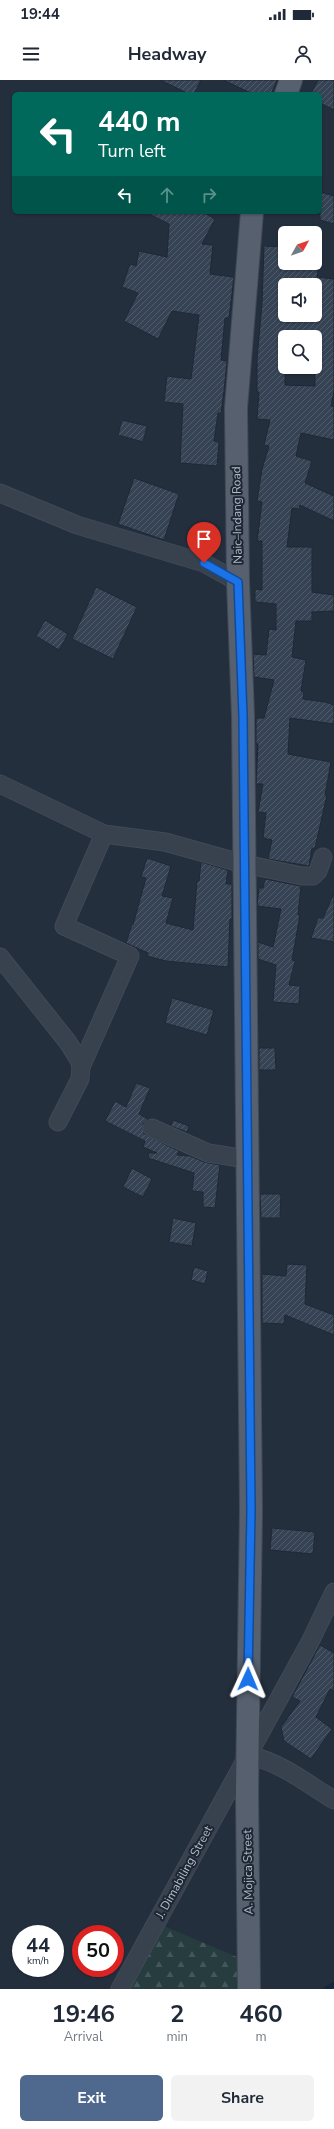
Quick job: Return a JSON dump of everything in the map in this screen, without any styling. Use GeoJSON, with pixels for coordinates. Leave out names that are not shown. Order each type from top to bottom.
{"type":"FeatureCollection","features":[{"type":"Feature","properties":{"kind":"main road"},"geometry":{"type":"LineString","coordinates":[[287,92],[291,80]]}},
{"type":"Feature","properties":{"kind":"main road","name":"Naic–Indang Road"},"geometry":{"type":"LineString","coordinates":[[247,1755],[251,1510],[243,716],[238,582],[236,408],[252,214]]}},
{"type":"Feature","properties":{"kind":"main road","name":"A. Mojica Street"},"geometry":{"type":"LineString","coordinates":[[247,1755],[249,1989]]}},
{"type":"Feature","properties":{"kind":"street"},"geometry":{"type":"LineString","coordinates":[[0,493],[77,525],[204,563],[238,582]]}},
{"type":"Feature","properties":{"kind":"street"},"geometry":{"type":"LineString","coordinates":[[0,784],[104,834],[165,842],[244,864],[302,876],[313,876],[318,871],[323,857]]}},
{"type":"Feature","properties":{"kind":"street"},"geometry":{"type":"LineString","coordinates":[[58,1122],[78,1085],[81,1067],[130,956],[64,926],[104,834]]}},
{"type":"Feature","properties":{"kind":"street"},"geometry":{"type":"LineString","coordinates":[[0,957],[72,1048],[81,1067]]}},
{"type":"Feature","properties":{"kind":"street"},"geometry":{"type":"LineString","coordinates":[[152,1128],[208,1153],[247,1159]]}},
{"type":"Feature","properties":{"kind":"street","name":"J. Dimabiling Street"},"geometry":{"type":"LineString","coordinates":[[120,1989],[310,1642],[334,1592]]}},
{"type":"Feature","properties":{"kind":"street"},"geometry":{"type":"LineString","coordinates":[[247,1755],[269,1760],[282,1766],[334,1800]]}},
{"type":"Feature","properties":{"kind":"green space"},"geometry":{"type":"Polygon","coordinates":[[[159,1924],[237,1957],[239,1989],[128,1989],[159,1924]]]}},
{"type":"Feature","properties":{"kind":"building"},"geometry":{"type":"Polygon","coordinates":[[[160,80],[201,80],[195,92],[185,92],[160,80]]]}},
{"type":"Feature","properties":{"kind":"building"},"geometry":{"type":"Polygon","coordinates":[[[223,80],[277,80],[272,92],[249,92],[223,80]]]}},
{"type":"Feature","properties":{"kind":"building"},"geometry":{"type":"Polygon","coordinates":[[[318,80],[334,80],[334,110],[322,104],[322,92],[312,92],[318,80]]]}},
{"type":"Feature","properties":{"kind":"building"},"geometry":{"type":"Polygon","coordinates":[[[322,193],[334,196],[334,224],[320,220],[320,214],[322,214],[322,193]]]}},
{"type":"Feature","properties":{"kind":"building"},"geometry":{"type":"Polygon","coordinates":[[[149,214],[206,214],[215,219],[202,244],[213,245],[210,274],[234,277],[229,318],[225,318],[221,360],[227,361],[221,413],[218,413],[214,441],[219,442],[217,466],[180,463],[183,404],[164,402],[167,376],[191,379],[199,315],[172,311],[158,339],[124,321],[138,293],[122,287],[130,264],[136,266],[139,251],[167,257],[169,224],[149,214]]]}},
{"type":"Feature","properties":{"kind":"building"},"geometry":{"type":"Polygon","coordinates":[[[264,246],[278,247],[278,270],[318,270],[317,277],[334,279],[334,392],[331,406],[334,407],[334,440],[301,433],[296,456],[312,461],[305,483],[334,496],[334,521],[300,505],[299,509],[292,508],[287,547],[312,547],[312,592],[334,595],[334,611],[312,612],[312,621],[296,621],[292,657],[306,660],[301,691],[304,692],[303,699],[325,702],[334,705],[334,724],[290,718],[288,754],[331,762],[325,795],[327,795],[315,848],[312,848],[309,866],[268,859],[272,840],[263,838],[266,813],[258,812],[263,784],[256,784],[258,744],[256,744],[256,718],[264,718],[274,680],[254,677],[253,654],[266,655],[269,629],[276,630],[276,604],[255,602],[255,589],[262,590],[262,541],[257,541],[262,502],[257,501],[262,469],[269,446],[264,445],[270,420],[257,419],[259,392],[257,392],[257,359],[262,304],[264,246]]]}},
{"type":"Feature","properties":{"kind":"building"},"geometry":{"type":"Polygon","coordinates":[[[122,420],[147,426],[143,442],[118,435],[122,420]]]}},
{"type":"Feature","properties":{"kind":"building"},"geometry":{"type":"Polygon","coordinates":[[[134,478],[179,494],[164,540],[118,524],[134,478]]]}},
{"type":"Feature","properties":{"kind":"building"},"geometry":{"type":"Polygon","coordinates":[[[96,587],[137,607],[113,659],[72,639],[96,587]]]}},
{"type":"Feature","properties":{"kind":"building"},"geometry":{"type":"Polygon","coordinates":[[[45,620],[68,634],[59,650],[36,636],[45,620]]]}},
{"type":"Feature","properties":{"kind":"building"},"geometry":{"type":"Polygon","coordinates":[[[147,858],[171,866],[162,896],[173,898],[166,923],[193,930],[197,881],[199,881],[201,862],[228,870],[226,884],[232,884],[232,919],[230,919],[228,967],[166,961],[147,956],[148,953],[126,943],[132,924],[133,925],[146,878],[141,877],[147,858]]]}},
{"type":"Feature","properties":{"kind":"building"},"geometry":{"type":"Polygon","coordinates":[[[265,879],[301,886],[298,915],[300,915],[292,960],[295,961],[289,985],[300,986],[299,1004],[273,1002],[276,965],[258,959],[258,942],[273,947],[281,909],[257,906],[259,888],[263,888],[265,879]]]}},
{"type":"Feature","properties":{"kind":"building"},"geometry":{"type":"Polygon","coordinates":[[[334,893],[334,942],[311,938],[318,918],[323,918],[334,893]]]}},
{"type":"Feature","properties":{"kind":"building"},"geometry":{"type":"Polygon","coordinates":[[[172,998],[214,1010],[207,1035],[165,1023],[172,998]]]}},
{"type":"Feature","properties":{"kind":"building"},"geometry":{"type":"Polygon","coordinates":[[[259,1048],[275,1048],[276,1070],[259,1070],[259,1048]]]}},
{"type":"Feature","properties":{"kind":"building"},"geometry":{"type":"Polygon","coordinates":[[[136,1083],[150,1088],[139,1114],[148,1119],[143,1124],[144,1134],[179,1151],[177,1155],[190,1156],[204,1162],[220,1165],[215,1208],[203,1207],[203,1192],[192,1191],[194,1173],[148,1158],[149,1153],[157,1153],[143,1147],[145,1141],[105,1121],[115,1101],[126,1107],[136,1083]]]}},
{"type":"Feature","properties":{"kind":"building"},"geometry":{"type":"Polygon","coordinates":[[[173,1120],[189,1126],[187,1132],[171,1126],[173,1120]]]}},
{"type":"Feature","properties":{"kind":"building"},"geometry":{"type":"Polygon","coordinates":[[[132,1168],[152,1179],[143,1197],[123,1187],[132,1168]]]}},
{"type":"Feature","properties":{"kind":"building"},"geometry":{"type":"Polygon","coordinates":[[[260,1194],[281,1194],[280,1218],[261,1218],[260,1194]]]}},
{"type":"Feature","properties":{"kind":"building"},"geometry":{"type":"Polygon","coordinates":[[[173,1218],[196,1223],[192,1246],[169,1242],[173,1218]]]}},
{"type":"Feature","properties":{"kind":"building"},"geometry":{"type":"Polygon","coordinates":[[[287,1264],[307,1265],[305,1304],[334,1315],[334,1335],[285,1315],[284,1324],[262,1323],[262,1274],[286,1276],[287,1264]]]}},
{"type":"Feature","properties":{"kind":"building"},"geometry":{"type":"Polygon","coordinates":[[[194,1267],[208,1271],[205,1284],[191,1280],[194,1267]]]}},
{"type":"Feature","properties":{"kind":"building"},"geometry":{"type":"Polygon","coordinates":[[[272,1528],[315,1532],[313,1554],[270,1550],[272,1528]]]}},
{"type":"Feature","properties":{"kind":"building"},"geometry":{"type":"Polygon","coordinates":[[[320,1645],[334,1653],[334,1691],[330,1689],[316,1717],[332,1729],[311,1759],[284,1741],[281,1727],[300,1701],[292,1697],[320,1645]]]}},
{"type":"Feature","properties":{"kind":"waterway"},"geometry":{"type":"LineString","coordinates":[[326,1989],[334,1984]]}},
{"type":"Feature","properties":{"kind":"route"},"geometry":{"type":"LineString","coordinates":[[204,563],[238,582],[243,716],[251,1510],[248,1679]]}}]}
